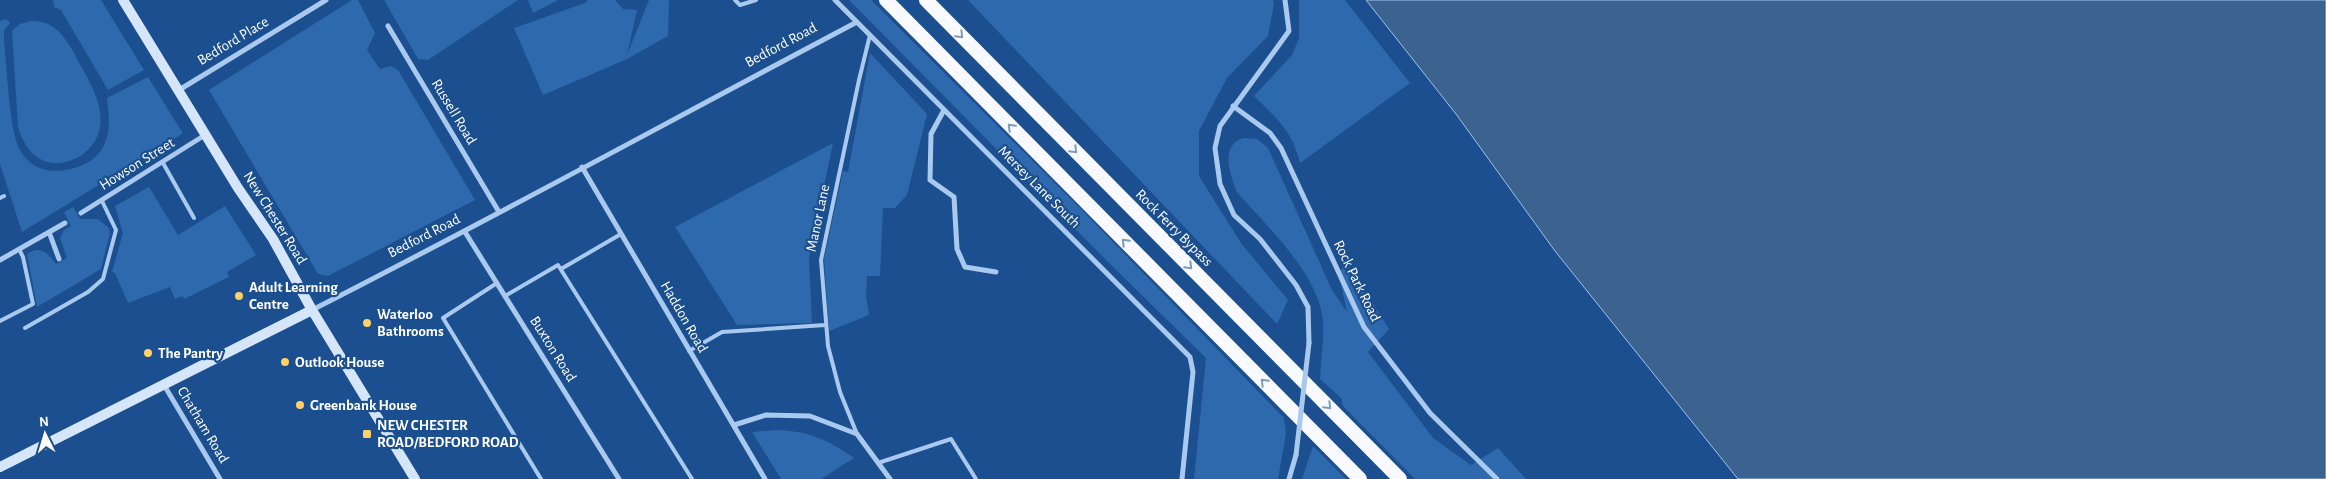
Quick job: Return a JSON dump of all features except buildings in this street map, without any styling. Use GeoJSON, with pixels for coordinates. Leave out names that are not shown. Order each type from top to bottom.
{"type":"FeatureCollection","features":[{"type":"Feature","properties":{"kind":"highway"},"geometry":{"type":"LineString","coordinates":[[886,0],[1360,479]]}},
{"type":"Feature","properties":{"kind":"highway","name":"Rock Ferry Bypass"},"geometry":{"type":"LineString","coordinates":[[926,0],[1400,479]]}},
{"type":"Feature","properties":{"kind":"main road","name":"New Chester Road"},"geometry":{"type":"LineString","coordinates":[[124,0],[238,188],[273,239],[312,310],[415,479]]}},
{"type":"Feature","properties":{"kind":"main road","name":"Bedford Road"},"geometry":{"type":"LineString","coordinates":[[0,467],[312,310]]}},
{"type":"Feature","properties":{"kind":"street","name":"Bedford Place"},"geometry":{"type":"LineString","coordinates":[[179,90],[326,0]]}},
{"type":"Feature","properties":{"kind":"street","name":"Mersey Lane South"},"geometry":{"type":"LineString","coordinates":[[835,0],[1190,357],[1193,372],[1182,479]]}},
{"type":"Feature","properties":{"kind":"street"},"geometry":{"type":"LineString","coordinates":[[1285,0],[1289,31],[1220,126],[1215,148],[1220,184],[1234,215],[1260,239],[1296,285],[1308,307],[1310,343],[1296,455],[1289,479]]}},
{"type":"Feature","properties":{"kind":"street","name":"Bedford Road"},"geometry":{"type":"LineString","coordinates":[[312,310],[465,232],[499,212],[857,22]]}},
{"type":"Feature","properties":{"kind":"street","name":"Russell Road"},"geometry":{"type":"LineString","coordinates":[[388,26],[499,212]]}},
{"type":"Feature","properties":{"kind":"street","name":"Rock Park Road"},"geometry":{"type":"LineString","coordinates":[[1233,106],[1270,133],[1281,148],[1364,327],[1430,413],[1497,479]]}},
{"type":"Feature","properties":{"kind":"street"},"geometry":{"type":"LineString","coordinates":[[944,110],[931,134],[930,180],[954,198],[957,249],[965,267],[996,272]]}},
{"type":"Feature","properties":{"kind":"street","name":"Howson Street"},"geometry":{"type":"LineString","coordinates":[[81,213],[205,135]]}},
{"type":"Feature","properties":{"kind":"street","name":"Haddon Road"},"geometry":{"type":"LineString","coordinates":[[582,168],[765,479]]}},
{"type":"Feature","properties":{"kind":"street"},"geometry":{"type":"LineString","coordinates":[[0,260],[65,223]]}},
{"type":"Feature","properties":{"kind":"street"},"geometry":{"type":"LineString","coordinates":[[49,232],[59,259]]}},
{"type":"Feature","properties":{"kind":"street","name":"Buxton Road"},"geometry":{"type":"LineString","coordinates":[[465,232],[619,479]]}},
{"type":"Feature","properties":{"kind":"street","name":"Chatham Road"},"geometry":{"type":"LineString","coordinates":[[164,385],[220,479]]}},
{"type":"Feature","properties":{"kind":"street"},"geometry":{"type":"LineString","coordinates":[[734,425],[766,415],[810,416],[857,434],[890,479]]}},
{"type":"Feature","properties":{"kind":"lane"},"geometry":{"type":"LineString","coordinates":[[735,0],[740,5],[756,0]]}},
{"type":"Feature","properties":{"kind":"lane","name":"Manor Lane"},"geometry":{"type":"LineString","coordinates":[[857,434],[840,392],[828,346],[821,260],[870,35]]}},
{"type":"Feature","properties":{"kind":"lane"},"geometry":{"type":"LineString","coordinates":[[163,162],[194,218]]}},
{"type":"Feature","properties":{"kind":"lane"},"geometry":{"type":"LineString","coordinates":[[25,328],[88,292],[103,279],[116,230],[102,201]]}},
{"type":"Feature","properties":{"kind":"lane"},"geometry":{"type":"LineString","coordinates":[[561,269],[621,234]]}},
{"type":"Feature","properties":{"kind":"lane"},"geometry":{"type":"LineString","coordinates":[[0,321],[33,304],[23,257],[19,250]]}},
{"type":"Feature","properties":{"kind":"lane"},"geometry":{"type":"LineString","coordinates":[[505,296],[558,265],[692,479]]}},
{"type":"Feature","properties":{"kind":"lane"},"geometry":{"type":"LineString","coordinates":[[497,283],[443,318],[541,479]]}},
{"type":"Feature","properties":{"kind":"lane"},"geometry":{"type":"LineString","coordinates":[[689,351],[722,332],[825,325]]}},
{"type":"Feature","properties":{"kind":"lane"},"geometry":{"type":"LineString","coordinates":[[878,463],[951,439],[976,479]]}},
{"type":"Feature","properties":{"kind":"shaded area"},"geometry":{"type":"Polygon","coordinates":[[[53,0],[101,0],[144,70],[108,90],[61,10],[54,7],[53,0]]]}},
{"type":"Feature","properties":{"kind":"shaded area"},"geometry":{"type":"Polygon","coordinates":[[[352,0],[358,0],[375,33],[367,50],[380,69],[391,66],[398,70],[475,200],[328,276],[318,274],[209,90],[352,0]]]}},
{"type":"Feature","properties":{"kind":"shaded area"},"geometry":{"type":"Polygon","coordinates":[[[384,0],[518,0],[428,60],[418,59],[384,0]]]}},
{"type":"Feature","properties":{"kind":"shaded area"},"geometry":{"type":"Polygon","coordinates":[[[528,0],[558,0],[533,13],[528,0]]]}},
{"type":"Feature","properties":{"kind":"shaded area"},"geometry":{"type":"Polygon","coordinates":[[[588,0],[615,0],[623,9],[637,10],[627,55],[649,0],[669,0],[668,36],[625,60],[543,95],[514,28],[585,3],[588,0]]]}},
{"type":"Feature","properties":{"kind":"shaded area"},"geometry":{"type":"Polygon","coordinates":[[[849,0],[871,0],[1084,212],[1284,418],[1286,434],[1278,479],[1194,479],[1206,358],[1108,262],[849,0]]]}},
{"type":"Feature","properties":{"kind":"shaded area"},"geometry":{"type":"Polygon","coordinates":[[[968,0],[1273,0],[1274,4],[1268,36],[1227,78],[1199,131],[1199,176],[1241,243],[1288,300],[1277,324],[968,0]]]}},
{"type":"Feature","properties":{"kind":"shaded area"},"geometry":{"type":"Polygon","coordinates":[[[1299,0],[1345,0],[1410,83],[1300,163],[1288,133],[1254,96],[1292,55],[1299,38],[1299,0]]]}},
{"type":"Feature","properties":{"kind":"shaded area"},"geometry":{"type":"Polygon","coordinates":[[[1366,0],[2326,0],[2326,479],[1738,479],[1555,251],[1456,114],[1366,0]]]}},
{"type":"Feature","properties":{"kind":"shaded area"},"geometry":{"type":"Polygon","coordinates":[[[6,19],[10,23],[4,30],[4,41],[13,128],[20,150],[32,164],[51,171],[68,170],[85,164],[99,154],[106,142],[108,130],[107,98],[148,77],[182,132],[182,134],[22,232],[0,164],[0,21],[6,19]]]}},
{"type":"Feature","properties":{"kind":"shaded area"},"geometry":{"type":"Polygon","coordinates":[[[31,21],[46,23],[62,35],[88,79],[99,108],[100,127],[98,136],[86,151],[70,161],[51,163],[37,157],[27,146],[18,127],[12,31],[20,24],[31,21]]]}},
{"type":"Feature","properties":{"kind":"shaded area"},"geometry":{"type":"Polygon","coordinates":[[[870,53],[927,114],[907,195],[895,208],[883,208],[880,276],[867,276],[866,296],[869,315],[829,331],[824,259],[843,171],[848,172],[870,53]]]}},
{"type":"Feature","properties":{"kind":"shaded area"},"geometry":{"type":"Polygon","coordinates":[[[1244,138],[1257,139],[1268,148],[1332,290],[1347,312],[1339,276],[1345,260],[1389,329],[1368,352],[1433,438],[1471,465],[1498,448],[1526,479],[1415,479],[1342,405],[1342,399],[1320,379],[1323,321],[1319,303],[1312,286],[1290,252],[1237,192],[1232,178],[1228,161],[1231,147],[1236,141],[1244,138]]]}},
{"type":"Feature","properties":{"kind":"shaded area"},"geometry":{"type":"Polygon","coordinates":[[[833,143],[809,259],[812,323],[737,325],[675,227],[833,143]]]}},
{"type":"Feature","properties":{"kind":"shaded area"},"geometry":{"type":"Polygon","coordinates":[[[149,187],[178,235],[225,206],[256,255],[227,272],[229,277],[184,299],[182,296],[175,299],[170,287],[128,303],[115,273],[112,272],[123,233],[115,206],[149,187]]]}},
{"type":"Feature","properties":{"kind":"shaded area"},"geometry":{"type":"Polygon","coordinates":[[[73,207],[80,219],[98,219],[109,228],[110,233],[101,269],[37,307],[27,254],[40,250],[56,264],[67,258],[60,238],[64,230],[71,226],[64,212],[73,207]]]}},
{"type":"Feature","properties":{"kind":"shaded area"},"geometry":{"type":"Polygon","coordinates":[[[777,430],[799,432],[827,441],[854,458],[821,479],[781,479],[752,432],[777,430]]]}},
{"type":"Feature","properties":{"kind":"shaded area"},"geometry":{"type":"Polygon","coordinates":[[[1313,446],[1346,479],[1302,479],[1313,446]]]}},
{"type":"Feature","properties":{"kind":"place","name":"Adult Learning Centre"},"geometry":{"type":"Point","coordinates":[239,296]}},
{"type":"Feature","properties":{"kind":"place","name":"Waterloo Bathrooms"},"geometry":{"type":"Point","coordinates":[367,323]}},
{"type":"Feature","properties":{"kind":"place","name":"The Pantry"},"geometry":{"type":"Point","coordinates":[148,353]}},
{"type":"Feature","properties":{"kind":"place","name":"Outlook House"},"geometry":{"type":"Point","coordinates":[285,362]}},
{"type":"Feature","properties":{"kind":"place","name":"Greenbank House"},"geometry":{"type":"Point","coordinates":[300,405]}},
{"type":"Feature","properties":{"kind":"place","name":"NEW CHESTER ROAD/BEDFORD ROAD"},"geometry":{"type":"Point","coordinates":[367,434]}}]}
